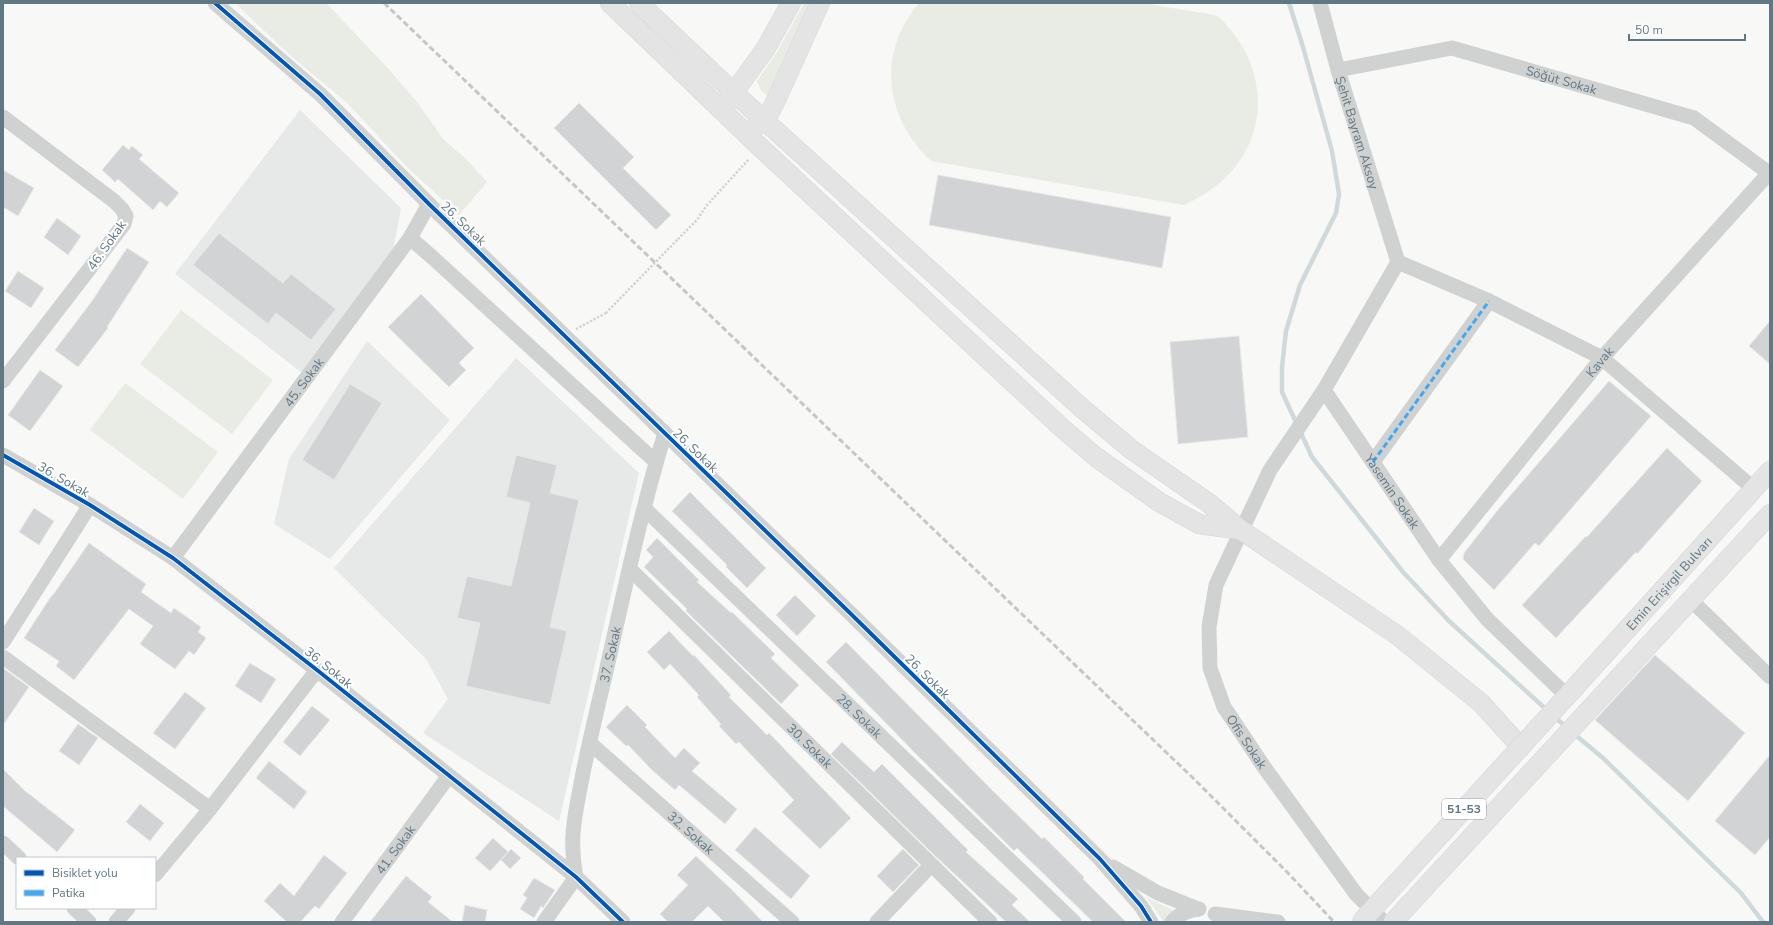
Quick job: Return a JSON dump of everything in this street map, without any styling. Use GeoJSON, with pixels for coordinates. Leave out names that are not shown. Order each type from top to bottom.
{"type":"FeatureCollection","features":[{"type":"Feature","properties":{"kind":"main road"},"geometry":{"type":"LineString","coordinates":[[610,3],[760,147],[1062,428],[1096,457],[1159,502],[1199,524],[1241,530]]}},
{"type":"Feature","properties":{"kind":"main road"},"geometry":{"type":"LineString","coordinates":[[639,3],[734,92],[1090,415],[1132,450],[1210,504],[1241,530],[1397,635],[1481,703],[1521,747]]}},
{"type":"Feature","properties":{"kind":"main road"},"geometry":{"type":"LineString","coordinates":[[791,3],[778,29],[766,48],[727,101],[727,111],[735,123],[753,127],[766,120],[820,3]]}},
{"type":"Feature","properties":{"kind":"main road","name":"Emin Erişirgil Bulvarı"},"geometry":{"type":"LineString","coordinates":[[1567,696],[1770,471]]}},
{"type":"Feature","properties":{"kind":"main road","name":"Emin Erişirgil Bulvarı"},"geometry":{"type":"LineString","coordinates":[[1394,922],[1770,514]]}},
{"type":"Feature","properties":{"kind":"main road","name":"51-53"},"geometry":{"type":"LineString","coordinates":[[1361,922],[1567,696]]}},
{"type":"Feature","properties":{"kind":"street","name":"26. Sokak"},"geometry":{"type":"LineString","coordinates":[[215,3],[304,79],[429,204],[1100,859],[1141,906],[1151,922]]}},
{"type":"Feature","properties":{"kind":"street","name":"Şehit Bayram Aksoy"},"geometry":{"type":"LineString","coordinates":[[1320,3],[1338,70],[1398,262]]}},
{"type":"Feature","properties":{"kind":"street","name":"Söğüt Sokak"},"geometry":{"type":"LineString","coordinates":[[1338,70],[1452,48],[1694,118],[1769,173]]}},
{"type":"Feature","properties":{"kind":"street","name":"46. Sokak"},"geometry":{"type":"LineString","coordinates":[[3,117],[114,201],[122,209],[126,216],[124,224],[3,381]]}},
{"type":"Feature","properties":{"kind":"street","name":"Kavak"},"geometry":{"type":"LineString","coordinates":[[1439,560],[1602,358],[1769,173]]}},
{"type":"Feature","properties":{"kind":"street","name":"45. Sokak"},"geometry":{"type":"LineString","coordinates":[[173,558],[410,238],[429,204]]}},
{"type":"Feature","properties":{"kind":"street"},"geometry":{"type":"LineString","coordinates":[[410,238],[656,462]]}},
{"type":"Feature","properties":{"kind":"street"},"geometry":{"type":"LineString","coordinates":[[1324,390],[1398,262],[1489,301],[1602,358],[1754,489]]}},
{"type":"Feature","properties":{"kind":"street"},"geometry":{"type":"LineString","coordinates":[[1373,462],[1489,301]]}},
{"type":"Feature","properties":{"kind":"street","name":"Ofis Sokak"},"geometry":{"type":"LineString","coordinates":[[1324,390],[1270,470],[1216,585],[1209,627],[1210,668],[1224,707],[1264,767],[1356,894],[1384,922]]}},
{"type":"Feature","properties":{"kind":"street","name":"Yasemin Sokak"},"geometry":{"type":"LineString","coordinates":[[1324,390],[1439,560],[1487,619],[1567,696]]}},
{"type":"Feature","properties":{"kind":"street","name":"37. Sokak"},"geometry":{"type":"LineString","coordinates":[[576,878],[573,861],[573,825],[590,743],[630,569],[656,462],[665,433]]}},
{"type":"Feature","properties":{"kind":"street","name":"36. Sokak"},"geometry":{"type":"LineString","coordinates":[[3,455],[90,505],[173,558],[317,670],[448,777],[576,878],[623,922]]}},
{"type":"Feature","properties":{"kind":"street"},"geometry":{"type":"LineString","coordinates":[[3,642],[90,505]]}},
{"type":"Feature","properties":{"kind":"street","name":"28. Sokak"},"geometry":{"type":"LineString","coordinates":[[645,509],[1074,922]]}},
{"type":"Feature","properties":{"kind":"street","name":"30. Sokak"},"geometry":{"type":"LineString","coordinates":[[630,569],[990,922]]}},
{"type":"Feature","properties":{"kind":"street"},"geometry":{"type":"LineString","coordinates":[[1691,600],[1770,677]]}},
{"type":"Feature","properties":{"kind":"street"},"geometry":{"type":"LineString","coordinates":[[3,657],[210,809]]}},
{"type":"Feature","properties":{"kind":"street"},"geometry":{"type":"LineString","coordinates":[[156,874],[210,809],[317,670]]}},
{"type":"Feature","properties":{"kind":"street","name":"32. Sokak"},"geometry":{"type":"LineString","coordinates":[[590,743],[792,922]]}},
{"type":"Feature","properties":{"kind":"street","name":"41. Sokak"},"geometry":{"type":"LineString","coordinates":[[342,922],[448,777]]}},
{"type":"Feature","properties":{"kind":"street"},"geometry":{"type":"LineString","coordinates":[[3,843],[18,857]]}},
{"type":"Feature","properties":{"kind":"street","name":"26. Sokak"},"geometry":{"type":"LineString","coordinates":[[1100,859],[1158,893],[1219,918]]}},
{"type":"Feature","properties":{"kind":"street"},"geometry":{"type":"LineString","coordinates":[[877,922],[931,864]]}},
{"type":"Feature","properties":{"kind":"street"},"geometry":{"type":"LineString","coordinates":[[544,922],[576,878]]}},
{"type":"Feature","properties":{"kind":"street"},"geometry":{"type":"LineString","coordinates":[[75,909],[89,922]]}},
{"type":"Feature","properties":{"kind":"street"},"geometry":{"type":"LineString","coordinates":[[116,922],[127,909]]}},
{"type":"Feature","properties":{"kind":"street"},"geometry":{"type":"LineString","coordinates":[[1172,922],[1180,914],[1189,910],[1198,909]]}},
{"type":"Feature","properties":{"kind":"street"},"geometry":{"type":"LineString","coordinates":[[1219,918],[1278,922]]}},
{"type":"Feature","properties":{"kind":"path"},"geometry":{"type":"LineString","coordinates":[[578,326],[606,313],[697,220],[707,205],[760,147]]}},
{"type":"Feature","properties":{"kind":"shaded area"},"geometry":{"type":"Polygon","coordinates":[[[1133,2],[1217,16],[1236,36],[1242,46],[1248,57],[1255,80],[1258,104],[1257,116],[1254,131],[1248,146],[1241,159],[1222,181],[1211,190],[1184,205],[931,161],[916,144],[904,125],[896,105],[892,85],[892,64],[896,43],[905,22],[919,3],[1133,2]]]}},
{"type":"Feature","properties":{"kind":"shaded area"},"geometry":{"type":"Polygon","coordinates":[[[235,3],[326,3],[385,65],[417,102],[444,140],[466,159],[487,182],[459,215],[406,166],[347,103],[291,56],[235,3]]]}},
{"type":"Feature","properties":{"kind":"shaded area"},"geometry":{"type":"Polygon","coordinates":[[[804,3],[811,3],[768,96],[761,91],[757,81],[777,52],[804,3]]]}},
{"type":"Feature","properties":{"kind":"shaded area"},"geometry":{"type":"Polygon","coordinates":[[[300,110],[401,208],[393,251],[302,373],[175,274],[300,110]]]}},
{"type":"Feature","properties":{"kind":"shaded area"},"geometry":{"type":"Polygon","coordinates":[[[181,310],[273,380],[232,434],[140,364],[181,310]]]}},
{"type":"Feature","properties":{"kind":"shaded area"},"geometry":{"type":"Polygon","coordinates":[[[367,341],[450,420],[330,559],[274,524],[289,459],[367,341]]]}},
{"type":"Feature","properties":{"kind":"shaded area"},"geometry":{"type":"Polygon","coordinates":[[[516,358],[639,473],[559,821],[423,733],[448,699],[426,659],[334,568],[516,358]]]}},
{"type":"Feature","properties":{"kind":"shaded area"},"geometry":{"type":"Polygon","coordinates":[[[125,383],[218,452],[183,499],[90,430],[125,383]]]}},
{"type":"Feature","properties":{"kind":"shaded area"},"geometry":{"type":"Polygon","coordinates":[[[1146,897],[1175,911],[1167,922],[1164,922],[1146,897]]]}},
{"type":"Feature","properties":{"kind":"building"},"geometry":{"type":"Polygon","coordinates":[[[579,103],[634,157],[623,168],[671,215],[656,230],[554,128],[579,103]]]}},
{"type":"Feature","properties":{"kind":"building"},"geometry":{"type":"Polygon","coordinates":[[[123,145],[129,150],[132,146],[143,155],[139,159],[179,193],[167,207],[160,201],[153,210],[118,179],[115,182],[102,170],[123,145]]]}},
{"type":"Feature","properties":{"kind":"building"},"geometry":{"type":"Polygon","coordinates":[[[3,170],[34,188],[18,216],[3,207],[3,170]]]}},
{"type":"Feature","properties":{"kind":"building"},"geometry":{"type":"Polygon","coordinates":[[[938,175],[1171,217],[1162,268],[929,225],[938,175]]]}},
{"type":"Feature","properties":{"kind":"building"},"geometry":{"type":"Polygon","coordinates":[[[57,218],[81,236],[68,255],[44,237],[57,218]]]}},
{"type":"Feature","properties":{"kind":"building"},"geometry":{"type":"Polygon","coordinates":[[[219,233],[283,283],[291,274],[336,309],[311,340],[276,313],[268,324],[193,265],[219,233]]]}},
{"type":"Feature","properties":{"kind":"building"},"geometry":{"type":"Polygon","coordinates":[[[127,248],[149,262],[107,327],[108,328],[78,367],[55,350],[92,301],[127,248]]]}},
{"type":"Feature","properties":{"kind":"building"},"geometry":{"type":"Polygon","coordinates":[[[18,271],[44,288],[31,308],[5,291],[18,271]]]}},
{"type":"Feature","properties":{"kind":"building"},"geometry":{"type":"Polygon","coordinates":[[[421,294],[474,348],[459,363],[466,370],[449,387],[388,327],[421,294]]]}},
{"type":"Feature","properties":{"kind":"building"},"geometry":{"type":"Polygon","coordinates":[[[1770,321],[1770,364],[1749,346],[1770,321]]]}},
{"type":"Feature","properties":{"kind":"building"},"geometry":{"type":"Polygon","coordinates":[[[1239,336],[1248,437],[1178,444],[1170,342],[1239,336]]]}},
{"type":"Feature","properties":{"kind":"building"},"geometry":{"type":"Polygon","coordinates":[[[40,370],[63,386],[30,431],[8,415],[40,370]]]}},
{"type":"Feature","properties":{"kind":"building"},"geometry":{"type":"Polygon","coordinates":[[[1609,381],[1651,416],[1539,546],[1535,543],[1494,590],[1463,559],[1464,553],[1497,511],[1609,381]]]}},
{"type":"Feature","properties":{"kind":"building"},"geometry":{"type":"Polygon","coordinates":[[[350,384],[382,403],[334,480],[302,460],[350,384]]]}},
{"type":"Feature","properties":{"kind":"building"},"geometry":{"type":"Polygon","coordinates":[[[1667,448],[1702,481],[1637,554],[1636,552],[1556,638],[1522,605],[1586,536],[1587,537],[1667,448]]]}},
{"type":"Feature","properties":{"kind":"building"},"geometry":{"type":"Polygon","coordinates":[[[516,455],[557,465],[550,493],[579,500],[550,627],[567,631],[550,705],[466,686],[480,623],[457,618],[467,576],[511,586],[530,503],[506,497],[516,455]]]}},
{"type":"Feature","properties":{"kind":"building"},"geometry":{"type":"Polygon","coordinates":[[[690,492],[766,568],[747,588],[726,567],[727,565],[672,511],[690,492]]]}},
{"type":"Feature","properties":{"kind":"building"},"geometry":{"type":"Polygon","coordinates":[[[34,508],[54,521],[39,545],[19,532],[34,508]]]}},
{"type":"Feature","properties":{"kind":"building"},"geometry":{"type":"Polygon","coordinates":[[[657,538],[699,580],[697,582],[731,613],[732,612],[775,654],[771,658],[799,685],[781,704],[686,611],[687,609],[644,567],[653,557],[646,550],[657,538]]]}},
{"type":"Feature","properties":{"kind":"building"},"geometry":{"type":"Polygon","coordinates":[[[89,543],[146,584],[141,592],[171,613],[174,608],[201,627],[198,632],[206,638],[194,655],[189,651],[175,669],[140,644],[153,626],[129,609],[74,680],[56,666],[59,661],[24,638],[89,543]]]}},
{"type":"Feature","properties":{"kind":"building"},"geometry":{"type":"Polygon","coordinates":[[[795,595],[816,616],[797,636],[776,615],[795,595]]]}},
{"type":"Feature","properties":{"kind":"building"},"geometry":{"type":"Polygon","coordinates":[[[669,631],[693,656],[694,655],[731,695],[729,697],[767,735],[769,733],[851,818],[820,849],[782,812],[794,800],[739,742],[736,744],[719,726],[721,724],[697,697],[699,695],[670,664],[664,670],[647,652],[669,631]]]}},
{"type":"Feature","properties":{"kind":"building"},"geometry":{"type":"Polygon","coordinates":[[[846,642],[990,788],[1042,839],[1044,837],[1084,877],[1083,879],[1126,922],[1093,922],[1017,848],[1014,851],[922,760],[826,662],[846,642]]]}},
{"type":"Feature","properties":{"kind":"building"},"geometry":{"type":"Polygon","coordinates":[[[1655,655],[1745,733],[1688,801],[1595,720],[1655,655]]]}},
{"type":"Feature","properties":{"kind":"building"},"geometry":{"type":"Polygon","coordinates":[[[250,663],[276,679],[261,703],[235,686],[250,663]]]}},
{"type":"Feature","properties":{"kind":"building"},"geometry":{"type":"Polygon","coordinates":[[[3,668],[29,687],[3,725],[3,668]]]}},
{"type":"Feature","properties":{"kind":"building"},"geometry":{"type":"Polygon","coordinates":[[[185,692],[206,708],[175,749],[153,733],[185,692]]]}},
{"type":"Feature","properties":{"kind":"building"},"geometry":{"type":"Polygon","coordinates":[[[627,705],[647,725],[645,727],[675,758],[684,748],[700,763],[692,771],[737,809],[725,824],[679,785],[675,790],[653,771],[628,745],[626,746],[606,727],[627,705]]]}},
{"type":"Feature","properties":{"kind":"building"},"geometry":{"type":"Polygon","coordinates":[[[312,706],[330,720],[300,756],[283,742],[312,706]]]}},
{"type":"Feature","properties":{"kind":"building"},"geometry":{"type":"Polygon","coordinates":[[[78,724],[98,738],[79,765],[59,751],[78,724]]]}},
{"type":"Feature","properties":{"kind":"building"},"geometry":{"type":"Polygon","coordinates":[[[842,742],[874,772],[882,764],[968,850],[966,852],[1018,899],[1012,905],[1030,922],[1006,922],[932,853],[831,754],[842,742]]]}},
{"type":"Feature","properties":{"kind":"building"},"geometry":{"type":"Polygon","coordinates":[[[1770,755],[1770,837],[1755,855],[1715,821],[1770,755]]]}},
{"type":"Feature","properties":{"kind":"building"},"geometry":{"type":"Polygon","coordinates":[[[269,761],[307,792],[294,809],[256,778],[269,761]]]}},
{"type":"Feature","properties":{"kind":"building"},"geometry":{"type":"Polygon","coordinates":[[[3,769],[24,790],[75,830],[57,852],[3,806],[3,769]]]}},
{"type":"Feature","properties":{"kind":"building"},"geometry":{"type":"Polygon","coordinates":[[[140,804],[164,823],[150,841],[126,822],[140,804]]]}},
{"type":"Feature","properties":{"kind":"building"},"geometry":{"type":"Polygon","coordinates":[[[755,827],[810,876],[791,899],[735,850],[755,827]]]}},
{"type":"Feature","properties":{"kind":"building"},"geometry":{"type":"Polygon","coordinates":[[[493,838],[508,852],[490,871],[475,858],[493,838]]]}},
{"type":"Feature","properties":{"kind":"building"},"geometry":{"type":"Polygon","coordinates":[[[511,849],[521,858],[510,869],[501,860],[511,849]]]}},
{"type":"Feature","properties":{"kind":"building"},"geometry":{"type":"Polygon","coordinates":[[[903,849],[919,865],[893,892],[877,876],[903,849]]]}},
{"type":"Feature","properties":{"kind":"building"},"geometry":{"type":"Polygon","coordinates":[[[324,855],[347,873],[319,909],[315,906],[300,922],[287,922],[264,901],[280,883],[294,896],[324,855]]]}},
{"type":"Feature","properties":{"kind":"building"},"geometry":{"type":"Polygon","coordinates":[[[696,856],[763,922],[724,922],[708,906],[692,922],[668,922],[660,914],[688,885],[677,875],[696,856]]]}},
{"type":"Feature","properties":{"kind":"building"},"geometry":{"type":"Polygon","coordinates":[[[406,876],[432,897],[428,902],[453,922],[370,922],[406,876]]]}},
{"type":"Feature","properties":{"kind":"building"},"geometry":{"type":"Polygon","coordinates":[[[534,878],[555,890],[543,908],[541,906],[534,918],[520,909],[527,898],[523,895],[534,878]]]}},
{"type":"Feature","properties":{"kind":"building"},"geometry":{"type":"Polygon","coordinates":[[[465,905],[487,910],[485,922],[462,922],[465,905]]]}},
{"type":"Feature","properties":{"kind":"waterway"},"geometry":{"type":"LineString","coordinates":[[1289,3],[1332,151],[1339,194],[1336,213],[1300,285],[1286,331],[1282,367],[1282,392],[1312,457],[1403,572],[1449,621],[1548,711]]}},
{"type":"Feature","properties":{"kind":"waterway"},"geometry":{"type":"LineString","coordinates":[[1553,716],[1568,728]]}},
{"type":"Feature","properties":{"kind":"waterway"},"geometry":{"type":"LineString","coordinates":[[1573,733],[1603,758],[1741,893],[1763,922]]}},
{"type":"Feature","properties":{"kind":"railway"},"geometry":{"type":"LineString","coordinates":[[384,3],[1192,777],[1287,872],[1334,922]]}},
{"type":"Feature","properties":{"kind":"marked path"},"geometry":{"type":"LineString","coordinates":[[1373,462],[1489,301]]}},
{"type":"Feature","properties":{"kind":"cycle path"},"geometry":{"type":"LineString","coordinates":[[215,3],[320,94],[429,204],[851,614],[1100,859],[1141,906],[1151,922]]}},
{"type":"Feature","properties":{"kind":"cycle path"},"geometry":{"type":"LineString","coordinates":[[3,455],[90,505],[173,558],[317,670],[576,877],[623,922]]}}]}
